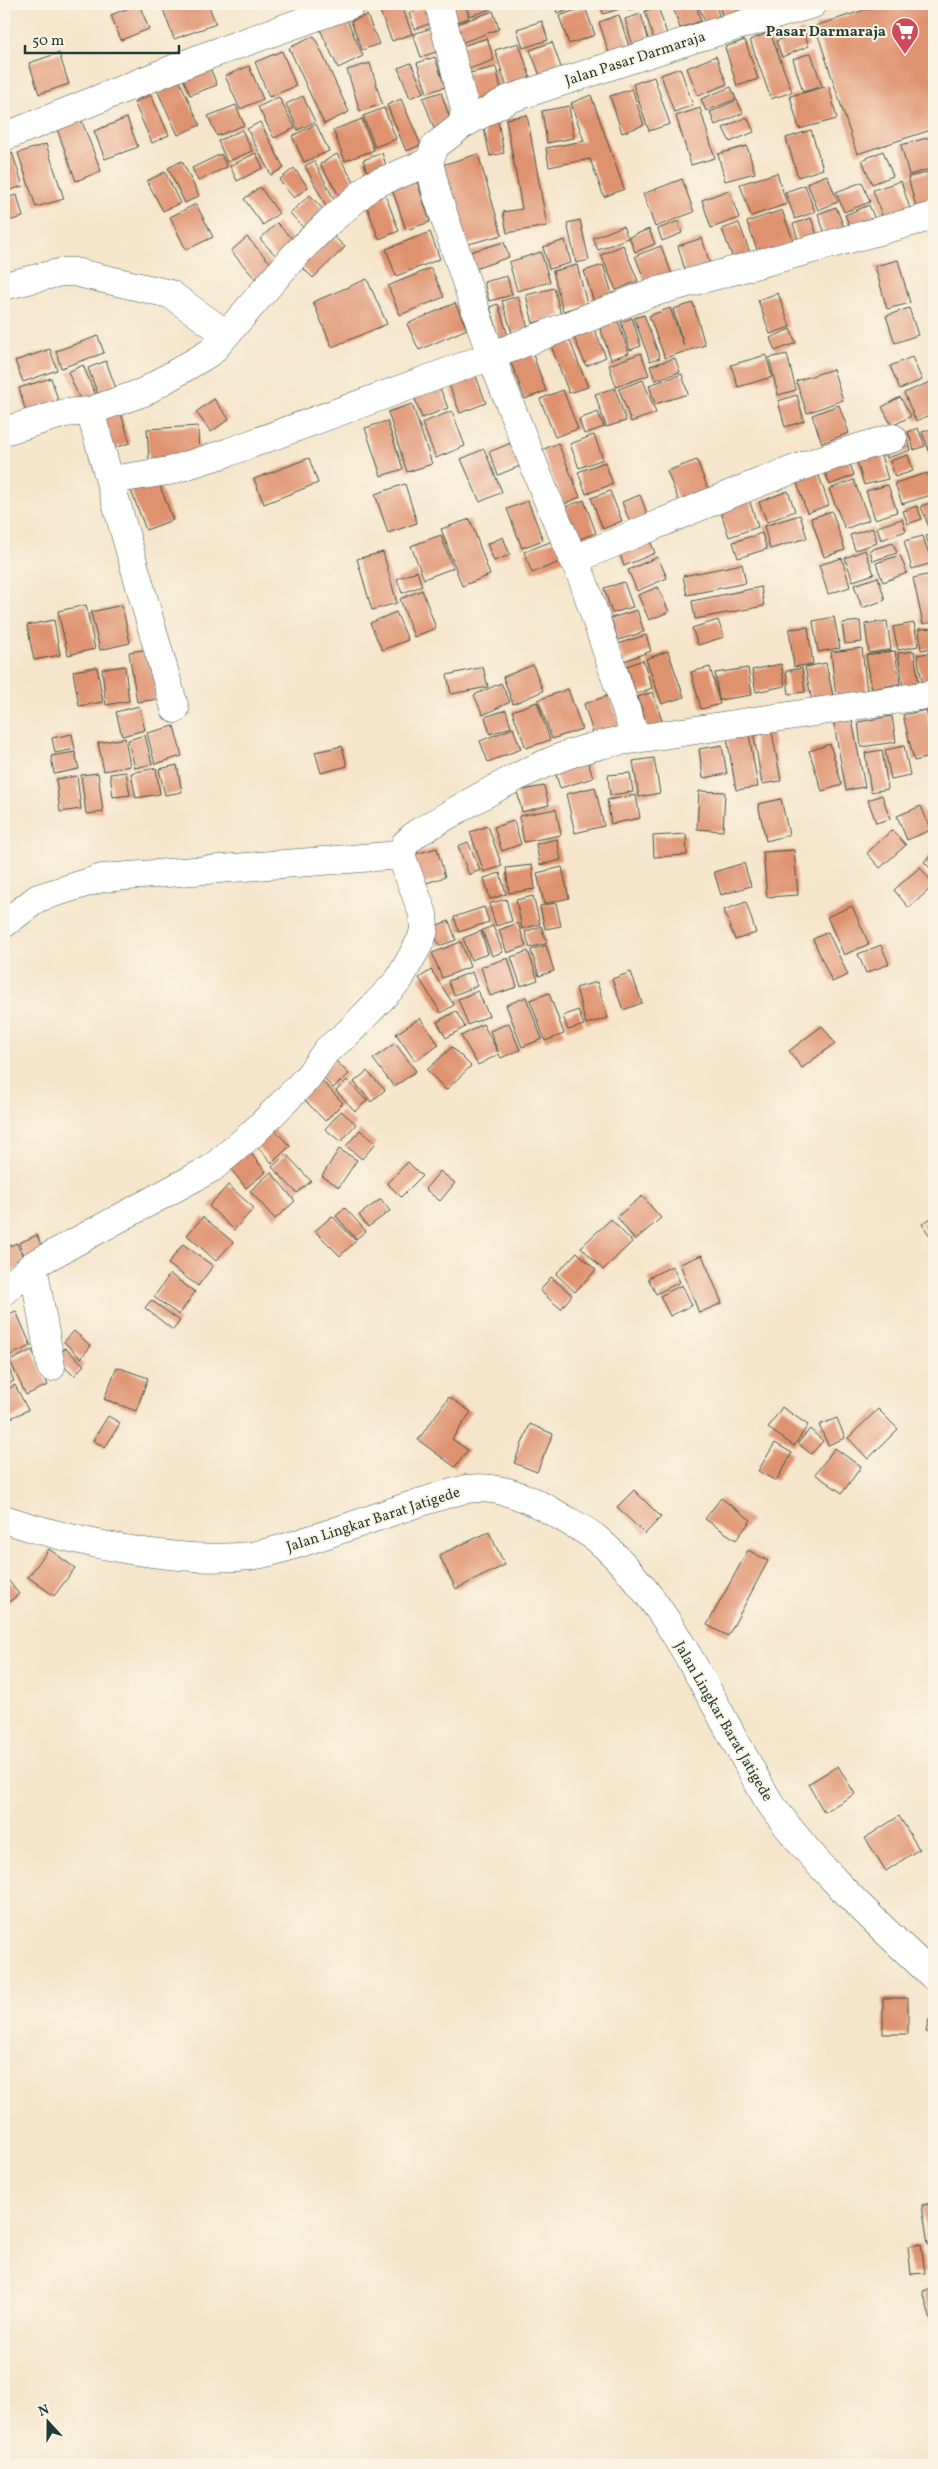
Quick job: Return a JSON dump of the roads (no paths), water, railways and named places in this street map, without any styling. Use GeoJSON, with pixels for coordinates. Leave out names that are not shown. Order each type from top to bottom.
{"type":"FeatureCollection","features":[{"type":"Feature","properties":{"kind":"street"},"geometry":{"type":"LineString","coordinates":[[4,137],[198,59],[352,4]]}},
{"type":"Feature","properties":{"kind":"street"},"geometry":{"type":"LineString","coordinates":[[439,4],[465,110],[462,125]]}},
{"type":"Feature","properties":{"kind":"street","name":"Jalan Pasar Darmaraja"},"geometry":{"type":"LineString","coordinates":[[429,162],[435,146],[462,125],[508,99],[703,36],[813,4]]}},
{"type":"Feature","properties":{"kind":"street"},"geometry":{"type":"LineString","coordinates":[[4,431],[65,413],[90,411],[144,392],[211,352],[296,254],[372,185],[429,162],[437,195],[491,356],[594,612],[636,739]]}},
{"type":"Feature","properties":{"kind":"street"},"geometry":{"type":"LineString","coordinates":[[110,480],[169,471],[229,452],[491,356],[651,293],[934,216]]}},
{"type":"Feature","properties":{"kind":"street"},"geometry":{"type":"LineString","coordinates":[[4,286],[62,272],[74,272],[170,294],[226,334]]}},
{"type":"Feature","properties":{"kind":"street"},"geometry":{"type":"LineString","coordinates":[[90,411],[175,709]]}},
{"type":"Feature","properties":{"kind":"street"},"geometry":{"type":"LineString","coordinates":[[573,560],[758,484],[866,445],[893,438]]}},
{"type":"Feature","properties":{"kind":"street"},"geometry":{"type":"LineString","coordinates":[[4,1291],[33,1265],[212,1168],[252,1134],[308,1077],[327,1050],[348,1033],[399,980],[421,940],[424,930],[423,914],[401,855],[405,844],[417,833],[552,760],[615,742],[934,694]]}},
{"type":"Feature","properties":{"kind":"street"},"geometry":{"type":"LineString","coordinates":[[4,924],[38,898],[102,878],[401,855]]}},
{"type":"Feature","properties":{"kind":"street"},"geometry":{"type":"LineString","coordinates":[[33,1265],[51,1367]]}},
{"type":"Feature","properties":{"kind":"street","name":"Jalan Lingkar Barat Jatigede"},"geometry":{"type":"LineString","coordinates":[[4,1519],[63,1536],[145,1552],[210,1557],[250,1556],[290,1546],[466,1489],[485,1487],[505,1490],[543,1506],[596,1538],[627,1569],[670,1626],[772,1806],[811,1856],[934,1977]]}},
{"type":"Feature","properties":{"kind":"place","name":"Pasar Darmaraja"},"geometry":{"type":"Point","coordinates":[905,55]}}]}
